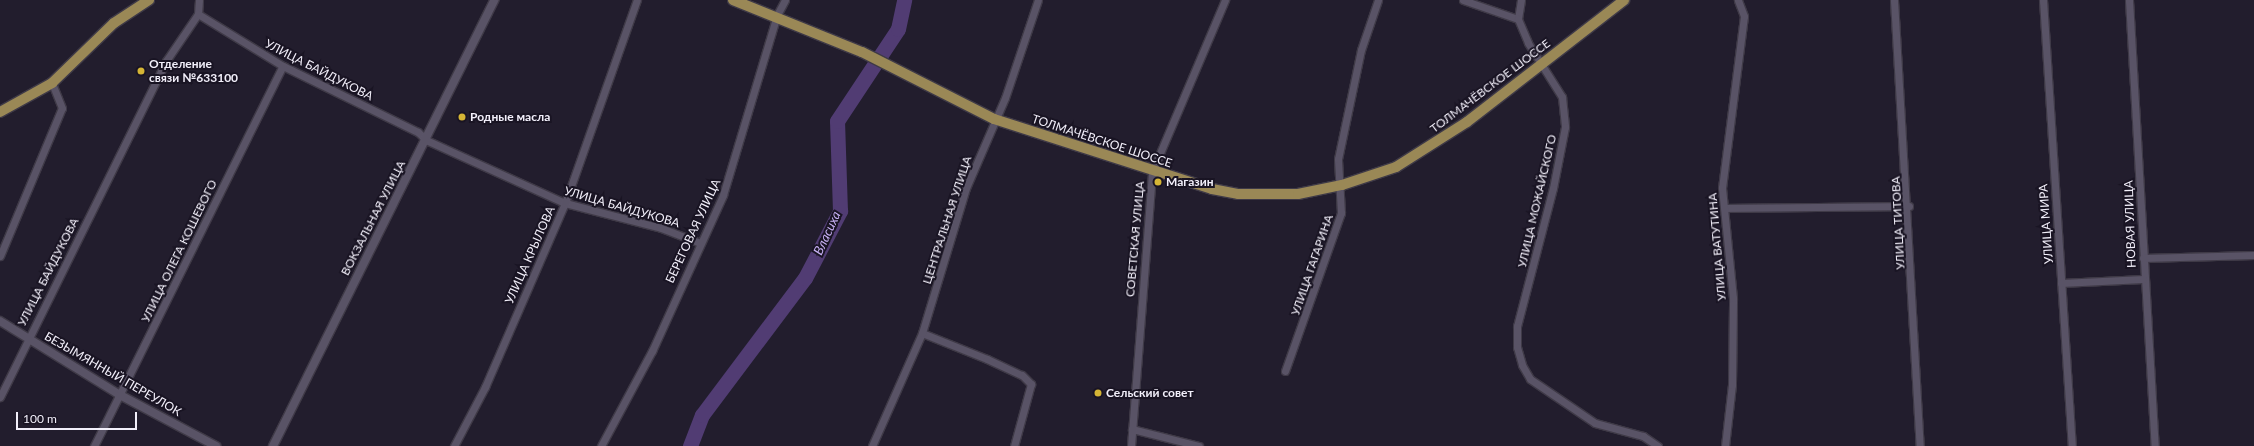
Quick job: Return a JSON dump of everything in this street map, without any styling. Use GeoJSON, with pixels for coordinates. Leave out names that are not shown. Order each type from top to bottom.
{"type":"FeatureCollection","features":[{"type":"Feature","properties":{"kind":"main road"},"geometry":{"type":"LineString","coordinates":[[0,112],[52,83],[114,23],[149,0]]}},
{"type":"Feature","properties":{"kind":"main road","name":"ТОЛМАЧЁВСКОЕ ШОССЕ"},"geometry":{"type":"LineString","coordinates":[[733,0],[776,15],[862,52],[908,74],[994,119],[1152,172],[1238,194],[1298,194],[1342,186],[1396,167],[1467,122],[1624,0]]}},
{"type":"Feature","properties":{"kind":"street"},"geometry":{"type":"LineString","coordinates":[[198,14],[199,0]]}},
{"type":"Feature","properties":{"kind":"street","name":"ВОКЗАЛЬНАЯ УЛИЦА"},"geometry":{"type":"LineString","coordinates":[[273,446],[426,140],[494,0]]}},
{"type":"Feature","properties":{"kind":"street","name":"УЛИЦА КРЫЛОВА"},"geometry":{"type":"LineString","coordinates":[[454,446],[485,387],[565,203],[637,0]]}},
{"type":"Feature","properties":{"kind":"street","name":"БЕРЕГОВАЯ УЛИЦА"},"geometry":{"type":"LineString","coordinates":[[601,446],[652,351],[723,195],[776,15],[785,0]]}},
{"type":"Feature","properties":{"kind":"street","name":"ЦЕНТРАЛЬНАЯ УЛИЦА"},"geometry":{"type":"LineString","coordinates":[[872,446],[922,334],[966,188],[994,119],[1005,98],[1038,0]]}},
{"type":"Feature","properties":{"kind":"street","name":"СОВЕТСКАЯ УЛИЦА"},"geometry":{"type":"LineString","coordinates":[[1131,446],[1152,172],[1225,0]]}},
{"type":"Feature","properties":{"kind":"street","name":"УЛИЦА ГАГАРИНА"},"geometry":{"type":"LineString","coordinates":[[1285,371],[1330,250],[1342,213],[1342,186],[1338,159],[1361,50],[1378,0]]}},
{"type":"Feature","properties":{"kind":"street"},"geometry":{"type":"LineString","coordinates":[[1463,0],[1518,20],[1521,0]]}},
{"type":"Feature","properties":{"kind":"street","name":"УЛИЦА ВАТУТИНА"},"geometry":{"type":"LineString","coordinates":[[1725,446],[1732,385],[1733,298],[1722,188],[1744,16],[1738,0]]}},
{"type":"Feature","properties":{"kind":"street","name":"УЛИЦА ТИТОВА"},"geometry":{"type":"LineString","coordinates":[[1894,0],[1909,206],[1920,446]]}},
{"type":"Feature","properties":{"kind":"street","name":"УЛИЦА МИРА"},"geometry":{"type":"LineString","coordinates":[[2043,0],[2072,446]]}},
{"type":"Feature","properties":{"kind":"street","name":"НОВАЯ УЛИЦА"},"geometry":{"type":"LineString","coordinates":[[2129,0],[2143,279],[2155,446]]}},
{"type":"Feature","properties":{"kind":"street","name":"УЛИЦА БАЙДУКОВА"},"geometry":{"type":"LineString","coordinates":[[0,397],[26,338],[166,61],[198,14],[283,66],[418,132],[426,140],[565,203],[661,228],[700,243]]}},
{"type":"Feature","properties":{"kind":"street","name":"УЛИЦА МОЖАЙСКОГО"},"geometry":{"type":"LineString","coordinates":[[1518,20],[1528,43],[1562,97],[1565,127],[1553,188],[1517,326],[1517,348],[1530,379],[1551,394],[1595,423],[1643,436],[1658,446]]}},
{"type":"Feature","properties":{"kind":"street","name":"УЛИЦА ОЛЕГА КОШЕВОГО"},"geometry":{"type":"LineString","coordinates":[[94,446],[283,66]]}},
{"type":"Feature","properties":{"kind":"street"},"geometry":{"type":"LineString","coordinates":[[0,256],[62,108],[52,83]]}},
{"type":"Feature","properties":{"kind":"street"},"geometry":{"type":"LineString","coordinates":[[1725,208],[1909,206]]}},
{"type":"Feature","properties":{"kind":"street"},"geometry":{"type":"LineString","coordinates":[[2143,258],[2254,256]]}},
{"type":"Feature","properties":{"kind":"street"},"geometry":{"type":"LineString","coordinates":[[2061,283],[2143,279]]}},
{"type":"Feature","properties":{"kind":"street","name":"БЕЗЫМЯННЫЙ ПЕРЕУЛОК"},"geometry":{"type":"LineString","coordinates":[[0,321],[120,395],[216,446]]}},
{"type":"Feature","properties":{"kind":"street"},"geometry":{"type":"LineString","coordinates":[[922,334],[987,359],[1022,375],[1031,384],[1014,446]]}},
{"type":"Feature","properties":{"kind":"street"},"geometry":{"type":"LineString","coordinates":[[1132,429],[1199,446]]}},
{"type":"Feature","properties":{"kind":"waterway","name":"Власиха"},"geometry":{"type":"LineString","coordinates":[[690,446],[702,415],[805,278],[840,211],[837,121],[898,29],[904,0]]}},
{"type":"Feature","properties":{"kind":"place","name":"Отделение связи №633100"},"geometry":{"type":"Point","coordinates":[141,71]}},
{"type":"Feature","properties":{"kind":"place","name":"Родные масла"},"geometry":{"type":"Point","coordinates":[462,117]}},
{"type":"Feature","properties":{"kind":"place","name":"Магазин"},"geometry":{"type":"Point","coordinates":[1158,182]}},
{"type":"Feature","properties":{"kind":"place","name":"Сельский совет"},"geometry":{"type":"Point","coordinates":[1098,393]}}]}
